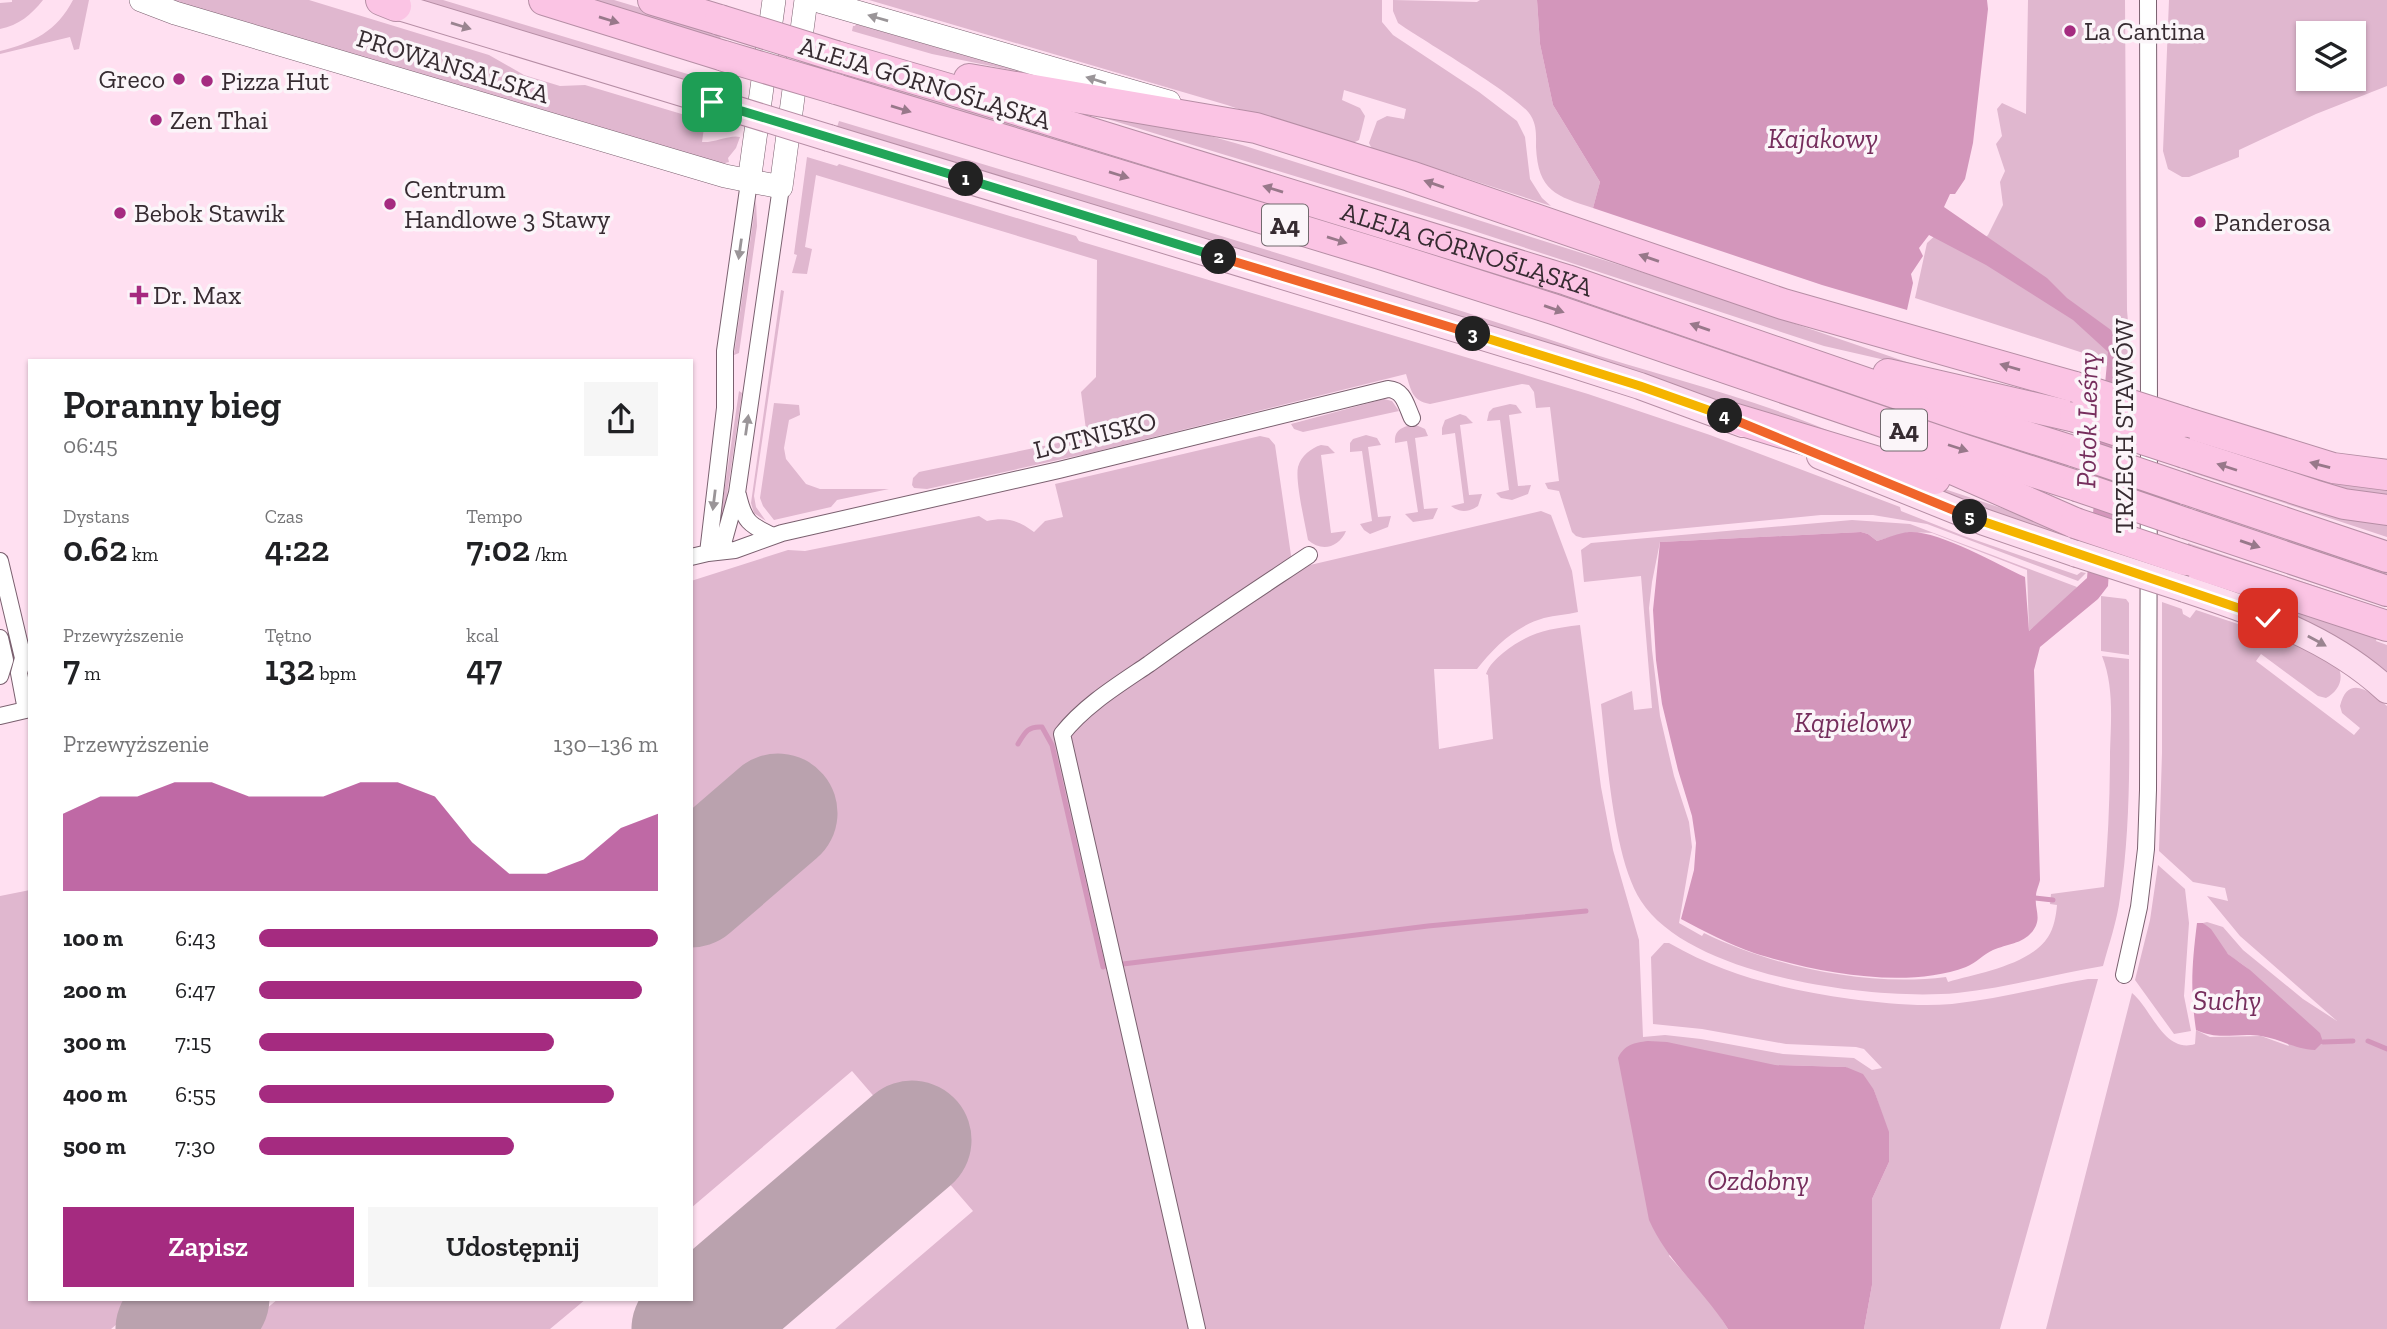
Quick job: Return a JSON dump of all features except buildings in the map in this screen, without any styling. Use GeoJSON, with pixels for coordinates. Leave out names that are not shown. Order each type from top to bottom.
{"type":"FeatureCollection","features":[{"type":"Feature","properties":{"kind":"highway","name":"A4"},"geometry":{"type":"LineString","coordinates":[[544,0],[1553,309],[2387,591]]}},
{"type":"Feature","properties":{"kind":"highway","name":"ALEJA GÓRNOŚLĄSKA"},"geometry":{"type":"LineString","coordinates":[[653,0],[1528,268],[2387,557]]}},
{"type":"Feature","properties":{"kind":"highway"},"geometry":{"type":"LineString","coordinates":[[836,56],[1256,128],[1410,176],[1783,304],[2075,387],[2333,468],[2387,475]]}},
{"type":"Feature","properties":{"kind":"highway"},"geometry":{"type":"LineString","coordinates":[[1783,304],[1845,334],[1909,360],[2075,417],[2344,504],[2387,510]]}},
{"type":"Feature","properties":{"kind":"highway"},"geometry":{"type":"LineString","coordinates":[[1764,349],[1902,376],[2075,417]]}},
{"type":"Feature","properties":{"kind":"highway"},"geometry":{"type":"LineString","coordinates":[[1731,371],[2185,574],[2387,626]]}},
{"type":"Feature","properties":{"kind":"highway"},"geometry":{"type":"LineString","coordinates":[[1723,415],[1825,444],[2075,523]]}},
{"type":"Feature","properties":{"kind":"main road"},"geometry":{"type":"LineString","coordinates":[[383,2],[1562,361],[1723,415],[1946,508],[2077,554],[2185,574],[2338,653],[2387,690]]}},
{"type":"Feature","properties":{"kind":"street"},"geometry":{"type":"LineString","coordinates":[[708,552],[725,408],[725,351],[774,0]]}},
{"type":"Feature","properties":{"kind":"street"},"geometry":{"type":"LineString","coordinates":[[708,552],[724,540],[737,493],[806,0]]}},
{"type":"Feature","properties":{"kind":"street"},"geometry":{"type":"LineString","coordinates":[[815,0],[1256,128]]}},
{"type":"Feature","properties":{"kind":"street","name":"TRZECH STAWÓW"},"geometry":{"type":"LineString","coordinates":[[2124,975],[2140,907],[2148,790],[2148,0]]}},
{"type":"Feature","properties":{"kind":"street","name":"PROWANSALSKA"},"geometry":{"type":"LineString","coordinates":[[147,1],[175,13],[749,181],[781,187]]}},
{"type":"Feature","properties":{"kind":"street","name":"LOTNISKO"},"geometry":{"type":"LineString","coordinates":[[693,556],[735,550],[773,536],[1059,470],[1388,388],[1402,393],[1412,418]]}},
{"type":"Feature","properties":{"kind":"street"},"geometry":{"type":"LineString","coordinates":[[737,493],[743,516],[753,527],[773,536]]}},
{"type":"Feature","properties":{"kind":"street"},"geometry":{"type":"LineString","coordinates":[[1197,1329],[1062,734],[1074,718],[1100,698],[1308,555]]}},
{"type":"Feature","properties":{"kind":"street"},"geometry":{"type":"LineString","coordinates":[[0,561],[24,665],[28,710],[0,716]]}},
{"type":"Feature","properties":{"kind":"street"},"geometry":{"type":"LineString","coordinates":[[0,638],[5,660],[0,676]]}},
{"type":"Feature","properties":{"kind":"street"},"geometry":{"type":"LineString","coordinates":[[5,660],[24,665]]}},
{"type":"Feature","properties":{"kind":"shaded area"},"geometry":{"type":"Polygon","coordinates":[[[12,0],[43,0],[24,19],[0,29],[0,3],[12,0]]]}},
{"type":"Feature","properties":{"kind":"shaded area"},"geometry":{"type":"Polygon","coordinates":[[[73,0],[89,0],[79,49],[74,50],[70,37],[0,54],[0,51],[33,40],[52,28],[73,0]]]}},
{"type":"Feature","properties":{"kind":"shaded area"},"geometry":{"type":"Polygon","coordinates":[[[168,0],[309,0],[489,55],[524,75],[560,86],[585,85],[705,121],[702,142],[740,137],[728,158],[729,162],[721,164],[168,0]]]}},
{"type":"Feature","properties":{"kind":"shaded area"},"geometry":{"type":"Polygon","coordinates":[[[411,0],[443,0],[714,82],[710,91],[411,0]]]}},
{"type":"Feature","properties":{"kind":"shaded area"},"geometry":{"type":"Polygon","coordinates":[[[579,0],[614,0],[721,32],[720,43],[579,0]]]}},
{"type":"Feature","properties":{"kind":"shaded area"},"geometry":{"type":"Polygon","coordinates":[[[869,0],[1382,0],[1382,22],[1393,35],[1479,92],[1517,121],[1525,137],[1530,179],[1542,198],[1551,206],[1447,172],[1445,178],[1375,155],[1369,143],[1377,121],[1387,116],[1404,119],[1406,109],[1344,90],[1342,100],[1360,108],[1365,116],[1359,140],[1347,146],[1227,105],[869,0]]]}},
{"type":"Feature","properties":{"kind":"shaded area"},"geometry":{"type":"Polygon","coordinates":[[[1393,0],[1537,0],[1540,44],[1553,105],[1600,182],[1593,208],[1559,195],[1545,182],[1538,162],[1536,131],[1531,116],[1524,108],[1491,83],[1398,23],[1393,11],[1393,0]]]}},
{"type":"Feature","properties":{"kind":"shaded area"},"geometry":{"type":"Polygon","coordinates":[[[2028,0],[2125,0],[2127,310],[2132,369],[1915,298],[1927,243],[1939,232],[1969,252],[1988,235],[2003,205],[2000,182],[2005,171],[1996,144],[2002,136],[1997,109],[2002,103],[2026,114],[2028,0]]]}},
{"type":"Feature","properties":{"kind":"shaded area"},"geometry":{"type":"Polygon","coordinates":[[[2169,0],[2387,0],[2387,86],[2316,114],[2239,150],[2239,157],[2189,177],[2182,177],[2168,169],[2163,151],[2169,0]]]}},
{"type":"Feature","properties":{"kind":"shaded area"},"geometry":{"type":"Polygon","coordinates":[[[856,24],[1030,74],[932,54],[852,31],[856,24]]]}},
{"type":"Feature","properties":{"kind":"shaded area"},"geometry":{"type":"Polygon","coordinates":[[[847,71],[1415,244],[2067,464],[2066,471],[846,80],[847,71]]]}},
{"type":"Feature","properties":{"kind":"shaded area"},"geometry":{"type":"Polygon","coordinates":[[[1065,106],[1196,132],[1242,145],[1676,283],[1933,371],[1824,346],[1465,228],[1065,106]]]}},
{"type":"Feature","properties":{"kind":"shaded area"},"geometry":{"type":"Polygon","coordinates":[[[839,121],[1300,260],[1727,394],[1803,420],[1874,452],[1601,362],[837,127],[839,121]]]}},
{"type":"Feature","properties":{"kind":"shaded area"},"geometry":{"type":"Polygon","coordinates":[[[807,157],[837,166],[839,164],[1076,236],[1079,241],[1588,394],[1710,435],[1900,507],[1901,511],[1964,536],[2077,575],[2086,573],[2078,581],[1927,524],[1873,515],[1821,515],[1583,538],[1576,536],[1572,532],[1559,491],[1548,489],[1545,483],[1559,481],[1550,407],[1536,408],[1534,392],[1529,385],[1522,384],[1430,404],[1416,397],[1406,374],[1090,453],[927,489],[914,488],[913,478],[919,472],[1087,437],[1081,392],[1096,377],[1097,260],[816,175],[805,247],[812,249],[807,274],[792,273],[797,255],[794,254],[807,157]]]}},
{"type":"Feature","properties":{"kind":"shaded area"},"geometry":{"type":"Polygon","coordinates":[[[756,200],[757,226],[739,353],[734,355],[756,200]]]}},
{"type":"Feature","properties":{"kind":"shaded area"},"geometry":{"type":"Polygon","coordinates":[[[781,290],[784,291],[754,496],[756,507],[766,521],[754,513],[751,503],[781,290]]]}},
{"type":"Feature","properties":{"kind":"shaded area"},"geometry":{"type":"Polygon","coordinates":[[[739,391],[742,393],[725,509],[720,520],[739,391]]]}},
{"type":"Feature","properties":{"kind":"shaded area"},"geometry":{"type":"Polygon","coordinates":[[[1384,399],[1392,401],[1399,411],[1303,432],[1294,429],[1291,424],[1384,399]]]}},
{"type":"Feature","properties":{"kind":"shaded area"},"geometry":{"type":"Polygon","coordinates":[[[774,403],[799,405],[800,415],[789,420],[784,448],[786,459],[806,484],[820,489],[889,489],[837,500],[831,507],[774,520],[760,498],[774,403]]]}},
{"type":"Feature","properties":{"kind":"shaded area"},"geometry":{"type":"Polygon","coordinates":[[[1516,405],[1522,413],[1509,415],[1518,486],[1531,485],[1528,494],[1512,500],[1501,498],[1496,493],[1509,490],[1500,420],[1487,421],[1493,408],[1516,405]]]}},
{"type":"Feature","properties":{"kind":"shaded area"},"geometry":{"type":"Polygon","coordinates":[[[1460,414],[1473,423],[1460,425],[1469,495],[1482,494],[1478,506],[1464,511],[1451,506],[1464,503],[1455,433],[1442,435],[1445,420],[1460,414]]]}},
{"type":"Feature","properties":{"kind":"shaded area"},"geometry":{"type":"Polygon","coordinates":[[[1414,424],[1425,429],[1428,436],[1415,438],[1424,509],[1438,508],[1433,519],[1413,522],[1405,514],[1418,512],[1407,441],[1395,443],[1395,438],[1403,428],[1414,424]]]}},
{"type":"Feature","properties":{"kind":"shaded area"},"geometry":{"type":"Polygon","coordinates":[[[1366,435],[1377,438],[1381,445],[1368,447],[1378,517],[1391,516],[1388,527],[1370,534],[1360,524],[1372,521],[1362,451],[1350,452],[1353,439],[1366,435]]]}},
{"type":"Feature","properties":{"kind":"shaded area"},"geometry":{"type":"Polygon","coordinates":[[[1260,436],[1269,438],[1275,445],[1293,569],[1541,511],[1551,515],[1572,571],[1578,612],[1544,618],[1524,626],[1498,645],[1477,669],[1434,669],[1439,749],[1493,739],[1486,674],[1500,655],[1522,640],[1539,633],[1580,625],[1601,787],[1613,850],[1639,940],[1643,1037],[1665,1035],[1783,1054],[1854,1058],[1872,1070],[1882,1068],[1864,1049],[1856,1047],[1786,1044],[1702,1029],[1653,1024],[1651,957],[1664,943],[1713,965],[1757,980],[1827,995],[1888,1003],[1952,1004],[2098,979],[2000,1329],[1864,1329],[1872,1285],[1872,1199],[1889,1162],[1888,1132],[1874,1090],[1846,1067],[1775,1065],[1669,1256],[1712,1304],[1728,1329],[835,1329],[973,1211],[852,1071],[693,1206],[693,944],[816,841],[759,772],[693,829],[693,580],[788,550],[805,551],[979,516],[987,521],[1012,520],[1034,532],[1045,521],[1063,517],[1055,484],[1260,436]]]}},
{"type":"Feature","properties":{"kind":"shaded area"},"geometry":{"type":"Polygon","coordinates":[[[2196,439],[2314,477],[2387,489],[2387,496],[2339,489],[2195,443],[2196,439]]]}},
{"type":"Feature","properties":{"kind":"shaded area"},"geometry":{"type":"Polygon","coordinates":[[[1321,445],[1328,446],[1335,453],[1321,455],[1331,533],[1346,531],[1339,541],[1324,547],[1308,540],[1297,473],[1304,456],[1321,445]]]}},
{"type":"Feature","properties":{"kind":"shaded area"},"geometry":{"type":"Polygon","coordinates":[[[1855,459],[2067,530],[2065,538],[1996,514],[1855,459]]]}},
{"type":"Feature","properties":{"kind":"shaded area"},"geometry":{"type":"Polygon","coordinates":[[[2189,465],[2387,523],[2387,537],[2187,471],[2189,465]]]}},
{"type":"Feature","properties":{"kind":"shaded area"},"geometry":{"type":"Polygon","coordinates":[[[2196,505],[2387,569],[2387,577],[2196,513],[2196,505]]]}},
{"type":"Feature","properties":{"kind":"shaded area"},"geometry":{"type":"Polygon","coordinates":[[[1852,520],[1910,524],[2077,587],[2029,631],[2027,570],[1932,533],[1909,532],[1877,541],[1861,532],[1660,542],[1649,608],[1652,650],[1660,716],[1674,776],[1689,822],[1692,847],[1679,923],[1702,936],[1704,933],[1760,956],[1822,972],[1885,979],[1946,977],[1948,982],[2003,967],[2029,955],[2040,947],[2053,926],[2057,905],[2050,904],[2051,894],[2104,887],[2111,715],[2110,691],[2102,656],[2129,659],[2128,809],[2124,868],[2117,915],[2103,966],[1957,993],[1879,993],[1833,987],[1786,979],[1740,966],[1699,949],[1665,927],[1641,901],[1631,882],[1618,833],[1601,704],[1632,691],[1634,710],[1652,708],[1641,576],[1584,582],[1581,550],[1591,543],[1852,520]]]}},
{"type":"Feature","properties":{"kind":"shaded area"},"geometry":{"type":"Polygon","coordinates":[[[2188,543],[2387,610],[2387,614],[2188,548],[2188,543]]]}},
{"type":"Feature","properties":{"kind":"shaded area"},"geometry":{"type":"Polygon","coordinates":[[[2224,588],[2378,635],[2376,641],[2387,645],[2387,673],[2329,634],[2289,614],[2224,588]]]}},
{"type":"Feature","properties":{"kind":"shaded area"},"geometry":{"type":"Polygon","coordinates":[[[2101,596],[2126,599],[2129,603],[2129,655],[2101,651],[2101,596]]]}},
{"type":"Feature","properties":{"kind":"shaded area"},"geometry":{"type":"Polygon","coordinates":[[[2162,602],[2182,609],[2183,614],[2190,618],[2196,610],[2250,628],[2251,624],[2307,650],[2339,669],[2341,678],[2338,686],[2326,698],[2318,696],[2261,654],[2256,661],[2354,735],[2360,728],[2342,713],[2340,706],[2348,690],[2360,688],[2387,706],[2387,1329],[2046,1329],[2132,993],[2166,1036],[2175,1042],[2195,1044],[2196,1030],[2210,1037],[2261,1036],[2289,1046],[2254,976],[2249,969],[2231,957],[2203,923],[2207,922],[2223,927],[2243,950],[2303,999],[2337,1021],[2240,936],[2207,896],[2228,901],[2225,888],[2193,882],[2159,851],[2162,602]]]}},
{"type":"Feature","properties":{"kind":"shaded area"},"geometry":{"type":"Polygon","coordinates":[[[2158,865],[2185,889],[2189,923],[2184,996],[2191,1031],[2174,1034],[2135,980],[2150,920],[2158,865]]]}},
{"type":"Feature","properties":{"kind":"shaded area"},"geometry":{"type":"Polygon","coordinates":[[[28,890],[28,1301],[145,1301],[111,1329],[0,1329],[0,896],[28,890]]]}},
{"type":"Feature","properties":{"kind":"shaded area"},"geometry":{"type":"Polygon","coordinates":[[[276,1301],[584,1301],[550,1329],[242,1329],[276,1301]]]}},
{"type":"Feature","properties":{"kind":"water"},"geometry":{"type":"Polygon","coordinates":[[[1537,0],[1987,0],[1973,143],[1965,179],[1955,194],[1950,194],[1944,207],[2047,278],[2067,298],[2111,330],[2123,363],[2108,586],[2098,599],[2040,647],[2034,670],[2040,880],[2036,894],[2037,922],[2032,932],[2024,939],[1993,950],[1966,967],[1942,974],[1916,977],[1888,978],[1831,972],[1754,953],[1681,919],[1694,870],[1696,843],[1692,816],[1662,704],[1656,660],[1653,610],[1660,542],[1861,532],[1877,541],[1909,532],[1935,536],[2025,577],[2029,631],[2087,578],[2108,352],[2073,320],[1986,265],[1929,235],[1919,248],[1923,256],[1911,274],[1913,283],[1907,310],[1822,285],[1593,208],[1600,182],[1553,105],[1540,44],[1537,0]]]}},
{"type":"Feature","properties":{"kind":"water","name":"Suchy"},"geometry":{"type":"Polygon","coordinates":[[[2197,923],[2203,923],[2211,929],[2228,954],[2250,970],[2320,1033],[2323,1042],[2315,1050],[2261,1036],[2221,1036],[2196,1030],[2192,976],[2197,923]]]}},
{"type":"Feature","properties":{"kind":"water","name":"Ozdobny"},"geometry":{"type":"Polygon","coordinates":[[[1648,1041],[1667,1042],[1775,1065],[1846,1067],[1863,1074],[1874,1090],[1889,1132],[1889,1162],[1872,1199],[1872,1285],[1864,1329],[1728,1329],[1666,1250],[1649,1220],[1618,1058],[1630,1045],[1648,1041]]]}},
{"type":"Feature","properties":{"kind":"waterway"},"geometry":{"type":"LineString","coordinates":[[1018,744],[1027,731],[1042,727],[1052,745],[1103,967],[1105,966]]}},
{"type":"Feature","properties":{"kind":"waterway"},"geometry":{"type":"LineString","coordinates":[[2035,898],[2053,900]]}},
{"type":"Feature","properties":{"kind":"waterway"},"geometry":{"type":"LineString","coordinates":[[1123,964],[1428,926],[1586,911]]}},
{"type":"Feature","properties":{"kind":"waterway"},"geometry":{"type":"LineString","coordinates":[[2323,1042],[2353,1041]]}},
{"type":"Feature","properties":{"kind":"waterway"},"geometry":{"type":"LineString","coordinates":[[2368,1041],[2387,1049]]}},
{"type":"Feature","properties":{"kind":"runway"},"geometry":{"type":"LineString","coordinates":[[693,886],[778,813]]}},
{"type":"Feature","properties":{"kind":"runway"},"geometry":{"type":"LineString","coordinates":[[691,1329],[912,1140]]}},
{"type":"Feature","properties":{"kind":"runway"},"geometry":{"type":"LineString","coordinates":[[175,1329],[207,1301]]}},
{"type":"Feature","properties":{"kind":"place","name":"La Cantina"},"geometry":{"type":"Point","coordinates":[2070,31]}},
{"type":"Feature","properties":{"kind":"place","name":"Greco"},"geometry":{"type":"Point","coordinates":[179,79]}},
{"type":"Feature","properties":{"kind":"place","name":"Pizza Hut"},"geometry":{"type":"Point","coordinates":[207,81]}},
{"type":"Feature","properties":{"kind":"place","name":"Zen Thai"},"geometry":{"type":"Point","coordinates":[156,120]}},
{"type":"Feature","properties":{"kind":"place","name":"Centrum Handlowe 3 Stawy"},"geometry":{"type":"Point","coordinates":[390,204]}},
{"type":"Feature","properties":{"kind":"place","name":"Bebok Stawik"},"geometry":{"type":"Point","coordinates":[120,213]}},
{"type":"Feature","properties":{"kind":"place","name":"Panderosa"},"geometry":{"type":"Point","coordinates":[2200,222]}},
{"type":"Feature","properties":{"kind":"place","name":"Dr. Max"},"geometry":{"type":"Point","coordinates":[139,295]}},
{"type":"Feature","properties":{"kind":"route"},"geometry":{"type":"LineString","coordinates":[[712,102],[1640,386],[1723,415],[1984,522],[2268,618]]}},
{"type":"Feature","properties":{"kind":"water label","name":"Kajakowy"},"geometry":{"type":"Point","coordinates":[1823,138]}},
{"type":"Feature","properties":{"kind":"water label","name":"Potok Leśny"},"geometry":{"type":"Point","coordinates":[2087,420]}},
{"type":"Feature","properties":{"kind":"water label","name":"Kąpielowy"},"geometry":{"type":"Point","coordinates":[1853,722]}}]}
